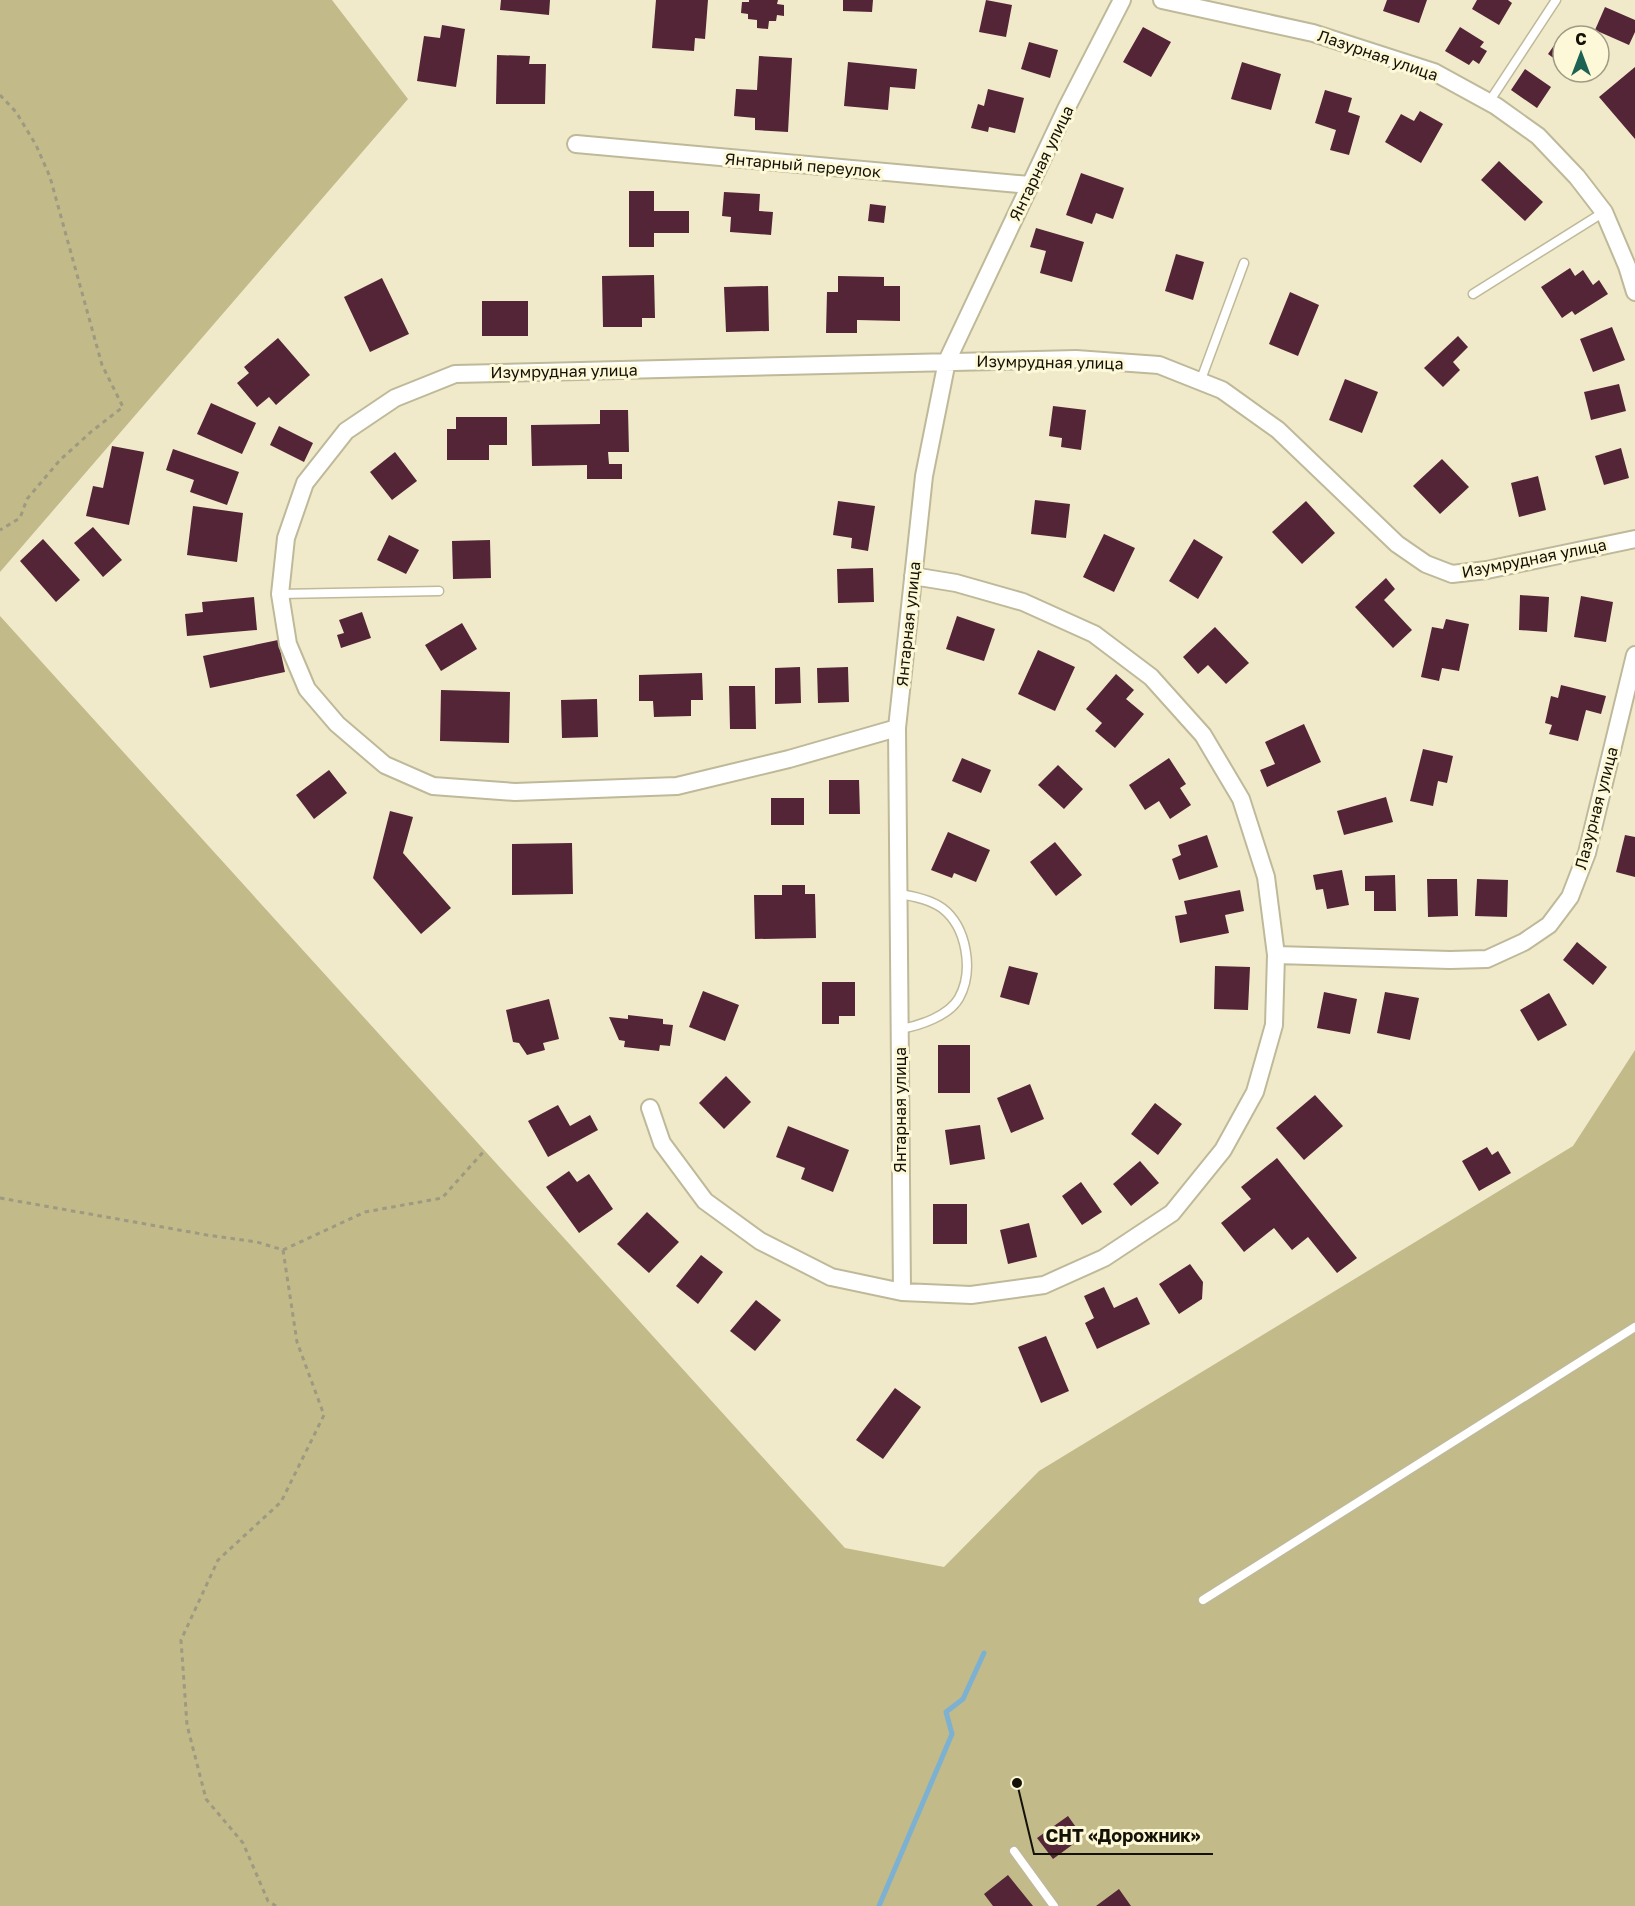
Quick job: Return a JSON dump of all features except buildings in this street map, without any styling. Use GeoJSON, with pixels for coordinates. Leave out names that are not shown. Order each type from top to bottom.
{"type":"FeatureCollection","features":[{"type":"Feature","properties":{"kind":"street","name":"Янтарная улица"},"geometry":{"type":"LineString","coordinates":[[902,1292],[897,728],[924,476],[947,361],[1030,185],[1122,0]]}},
{"type":"Feature","properties":{"kind":"street","name":"Лазурная улица"},"geometry":{"type":"LineString","coordinates":[[1162,0],[1313,33],[1434,72],[1489,102],[1538,136],[1577,177],[1604,212],[1635,292]]}},
{"type":"Feature","properties":{"kind":"street","name":"Янтарный переулок"},"geometry":{"type":"LineString","coordinates":[[576,144],[1030,185]]}},
{"type":"Feature","properties":{"kind":"street","name":"Изумрудная улица"},"geometry":{"type":"LineString","coordinates":[[897,728],[789,759],[677,786],[515,792],[433,786],[385,765],[337,724],[308,689],[288,644],[280,594],[286,538],[305,483],[346,431],[395,398],[455,374],[1076,359],[1159,365],[1222,390],[1278,430],[1397,544],[1426,564],[1452,574],[1487,570],[1635,539]]}},
{"type":"Feature","properties":{"kind":"street"},"geometry":{"type":"LineString","coordinates":[[650,1108],[662,1143],[705,1201],[760,1241],[831,1277],[902,1292],[971,1295],[1044,1285],[1104,1258],[1172,1213],[1223,1150],[1255,1092],[1274,1024],[1276,955],[1266,877],[1240,799],[1203,735],[1151,677],[1094,634],[1023,602],[956,583],[913,576]]}},
{"type":"Feature","properties":{"kind":"street","name":"Лазурная улица"},"geometry":{"type":"LineString","coordinates":[[1276,955],[1487,959],[1524,942],[1549,925],[1570,897],[1587,853],[1635,655]]}},
{"type":"Feature","properties":{"kind":"lane"},"geometry":{"type":"LineString","coordinates":[[1489,102],[1556,0]]}},
{"type":"Feature","properties":{"kind":"lane"},"geometry":{"type":"LineString","coordinates":[[1473,294],[1604,212]]}},
{"type":"Feature","properties":{"kind":"lane"},"geometry":{"type":"LineString","coordinates":[[1200,382],[1244,263]]}},
{"type":"Feature","properties":{"kind":"lane"},"geometry":{"type":"LineString","coordinates":[[280,594],[439,591]]}},
{"type":"Feature","properties":{"kind":"lane"},"geometry":{"type":"LineString","coordinates":[[898,894],[921,897],[942,909],[957,926],[964,944],[967,964],[959,999],[929,1022],[900,1029]]}},
{"type":"Feature","properties":{"kind":"lane"},"geometry":{"type":"LineString","coordinates":[[1203,1600],[1635,1327]]}},
{"type":"Feature","properties":{"kind":"lane"},"geometry":{"type":"LineString","coordinates":[[1014,1851],[1054,1906]]}},
{"type":"Feature","properties":{"kind":"path"},"geometry":{"type":"LineString","coordinates":[[0,95],[16,112],[36,145],[50,177],[102,365],[123,407],[60,460],[27,498],[20,518],[0,530]]}},
{"type":"Feature","properties":{"kind":"path"},"geometry":{"type":"LineString","coordinates":[[0,1198],[257,1242],[283,1250],[365,1212],[442,1198],[484,1150]]}},
{"type":"Feature","properties":{"kind":"path"},"geometry":{"type":"LineString","coordinates":[[276,1906],[268,1901],[243,1843],[206,1799],[187,1725],[181,1640],[218,1560],[281,1502],[324,1415],[297,1342],[283,1250]]}},
{"type":"Feature","properties":{"kind":"shaded area"},"geometry":{"type":"Polygon","coordinates":[[[0,0],[332,0],[408,99],[0,572],[0,0]]]}},
{"type":"Feature","properties":{"kind":"shaded area"},"geometry":{"type":"Polygon","coordinates":[[[0,616],[845,1548],[944,1567],[1039,1471],[1573,1146],[1635,1050],[1635,1906],[0,1906],[0,616]]]}},
{"type":"Feature","properties":{"kind":"waterway"},"geometry":{"type":"LineString","coordinates":[[879,1906],[952,1734],[946,1712],[963,1699],[984,1653]]}},
{"type":"Feature","properties":{"kind":"place","name":"СНТ «Дорожник»"},"geometry":{"type":"Point","coordinates":[1017,1783]}}]}
